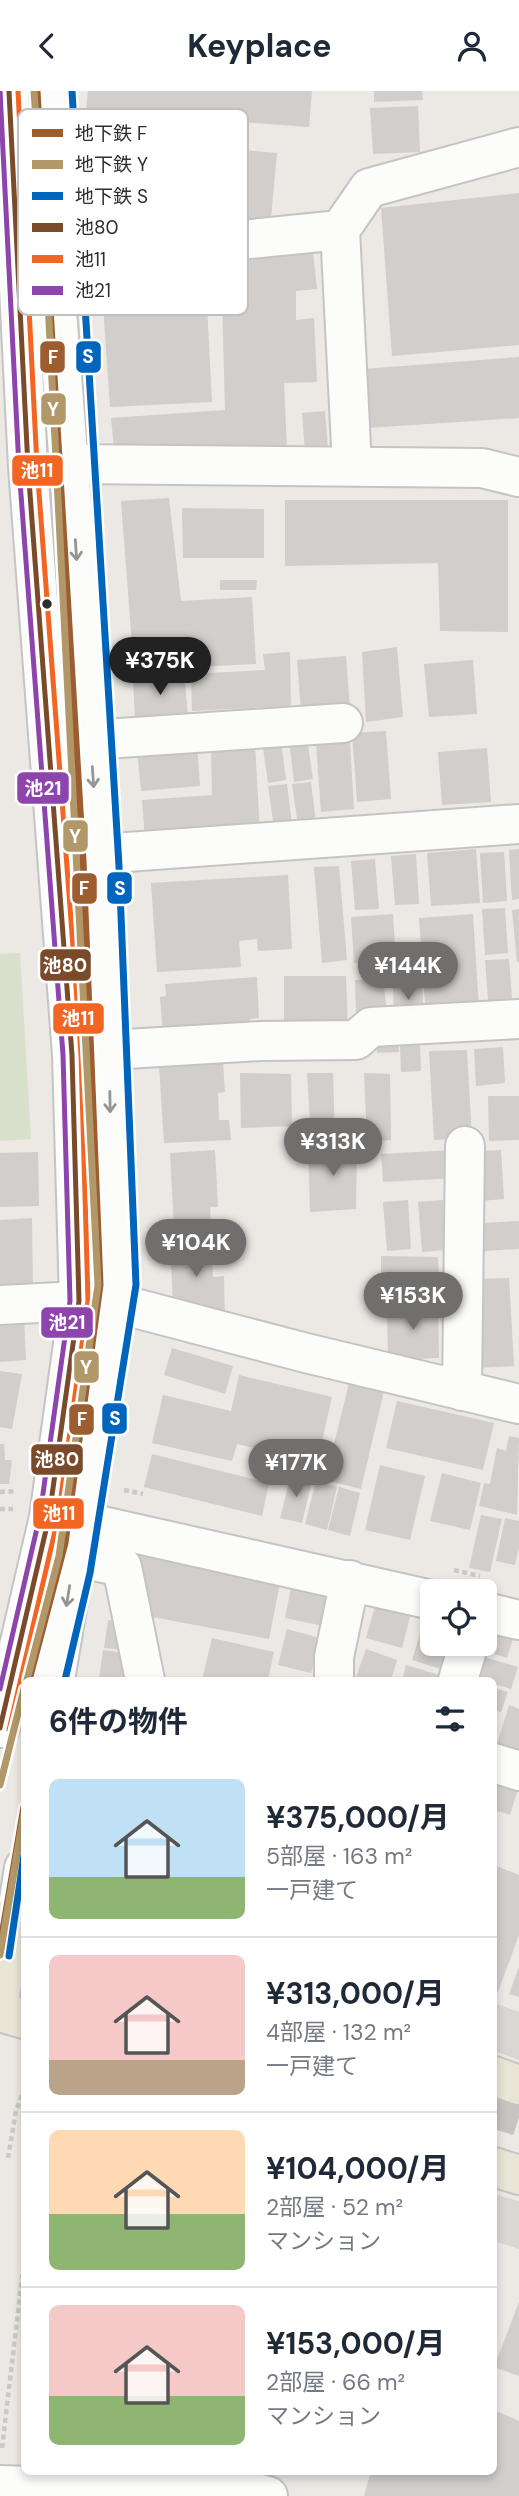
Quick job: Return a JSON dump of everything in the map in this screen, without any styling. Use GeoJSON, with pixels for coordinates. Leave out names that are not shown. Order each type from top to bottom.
{"type":"FeatureCollection","features":[{"type":"Feature","properties":{"kind":"main road"},"geometry":{"type":"LineString","coordinates":[[0,1995],[14,1912]]}},
{"type":"Feature","properties":{"kind":"main road"},"geometry":{"type":"LineString","coordinates":[[0,2012],[21,2018]]}},
{"type":"Feature","properties":{"kind":"main road"},"geometry":{"type":"LineString","coordinates":[[497,2077],[519,2085]]}},
{"type":"Feature","properties":{"kind":"main road"},"geometry":{"type":"LineString","coordinates":[[497,2168],[519,2175]]}},
{"type":"Feature","properties":{"kind":"street"},"geometry":{"type":"LineString","coordinates":[[0,1728],[95,1301],[72,1055],[28,467],[11,340],[9,91]]}},
{"type":"Feature","properties":{"kind":"street"},"geometry":{"type":"LineString","coordinates":[[52,91],[52,109]]}},
{"type":"Feature","properties":{"kind":"street"},"geometry":{"type":"LineString","coordinates":[[352,465],[340,230],[369,188],[519,148]]}},
{"type":"Feature","properties":{"kind":"street"},"geometry":{"type":"LineString","coordinates":[[248,239],[340,230]]}},
{"type":"Feature","properties":{"kind":"street"},"geometry":{"type":"LineString","coordinates":[[55,1677],[78,1539],[109,1049],[99,854],[57,315]]}},
{"type":"Feature","properties":{"kind":"street"},"geometry":{"type":"LineString","coordinates":[[69,464],[482,468],[519,477]]}},
{"type":"Feature","properties":{"kind":"street"},"geometry":{"type":"LineString","coordinates":[[90,740],[343,723]]}},
{"type":"Feature","properties":{"kind":"street"},"geometry":{"type":"LineString","coordinates":[[99,854],[519,824]]}},
{"type":"Feature","properties":{"kind":"street"},"geometry":{"type":"LineString","coordinates":[[109,1049],[261,1041],[356,1040],[371,1027],[519,1019]]}},
{"type":"Feature","properties":{"kind":"street"},"geometry":{"type":"LineString","coordinates":[[462,1391],[465,1146]]}},
{"type":"Feature","properties":{"kind":"street"},"geometry":{"type":"LineString","coordinates":[[0,1305],[95,1301],[519,1404]]}},
{"type":"Feature","properties":{"kind":"street"},"geometry":{"type":"LineString","coordinates":[[78,1539],[351,1580],[420,1596]]}},
{"type":"Feature","properties":{"kind":"street"},"geometry":{"type":"LineString","coordinates":[[78,1539],[121,1567],[144,1677]]}},
{"type":"Feature","properties":{"kind":"street"},"geometry":{"type":"LineString","coordinates":[[334,1677],[334,1657],[351,1580]]}},
{"type":"Feature","properties":{"kind":"street"},"geometry":{"type":"LineString","coordinates":[[497,1615],[519,1620]]}},
{"type":"Feature","properties":{"kind":"street"},"geometry":{"type":"LineString","coordinates":[[459,1677],[465,1656]]}},
{"type":"Feature","properties":{"kind":"street"},"geometry":{"type":"LineString","coordinates":[[497,1764],[519,1771]]}},
{"type":"Feature","properties":{"kind":"street"},"geometry":{"type":"LineString","coordinates":[[14,1912],[21,1881]]}},
{"type":"Feature","properties":{"kind":"street"},"geometry":{"type":"LineString","coordinates":[[1,2467],[55,2491],[257,2493],[268,2496],[265,2475]]}},
{"type":"Feature","properties":{"kind":"path"},"geometry":{"type":"LineString","coordinates":[[0,1492],[21,1491]]}},
{"type":"Feature","properties":{"kind":"path"},"geometry":{"type":"LineString","coordinates":[[0,1509],[18,1508]]}},
{"type":"Feature","properties":{"kind":"path"},"geometry":{"type":"LineString","coordinates":[[8,2158],[21,2097]]}},
{"type":"Feature","properties":{"kind":"path"},"geometry":{"type":"LineString","coordinates":[[1,2467],[21,2288]]}},
{"type":"Feature","properties":{"kind":"green space"},"geometry":{"type":"Polygon","coordinates":[[[20,953],[31,1139],[0,1141],[0,954],[20,953]]]}},
{"type":"Feature","properties":{"kind":"shaded area"},"geometry":{"type":"Polygon","coordinates":[[[497,2004],[519,2012],[519,2060],[497,2052],[497,2004]]]}},
{"type":"Feature","properties":{"kind":"shaded area"},"geometry":{"type":"Polygon","coordinates":[[[497,2195],[519,2201],[519,2249],[497,2242],[497,2195]]]}},
{"type":"Feature","properties":{"kind":"building"},"geometry":{"type":"Polygon","coordinates":[[[88,91],[312,91],[309,127],[248,123],[248,109],[86,109],[88,91]]]}},
{"type":"Feature","properties":{"kind":"building"},"geometry":{"type":"Polygon","coordinates":[[[374,91],[422,91],[423,100],[374,102],[374,91]]]}},
{"type":"Feature","properties":{"kind":"building"},"geometry":{"type":"Polygon","coordinates":[[[418,106],[420,152],[373,154],[370,108],[418,106]]]}},
{"type":"Feature","properties":{"kind":"building"},"geometry":{"type":"Polygon","coordinates":[[[248,150],[277,153],[270,229],[248,228],[248,150]]]}},
{"type":"Feature","properties":{"kind":"building"},"geometry":{"type":"Polygon","coordinates":[[[519,193],[519,345],[392,356],[381,208],[519,193]]]}},
{"type":"Feature","properties":{"kind":"building"},"geometry":{"type":"Polygon","coordinates":[[[313,252],[317,289],[296,291],[296,320],[314,318],[317,382],[284,383],[287,450],[115,458],[111,418],[225,410],[222,315],[248,315],[248,258],[313,252]]]}},
{"type":"Feature","properties":{"kind":"building"},"geometry":{"type":"Polygon","coordinates":[[[104,315],[208,315],[212,402],[110,407],[104,315]]]}},
{"type":"Feature","properties":{"kind":"building"},"geometry":{"type":"Polygon","coordinates":[[[519,357],[519,418],[368,428],[363,369],[519,357]]]}},
{"type":"Feature","properties":{"kind":"building"},"geometry":{"type":"Polygon","coordinates":[[[325,411],[328,450],[305,452],[302,413],[325,411]]]}},
{"type":"Feature","properties":{"kind":"building"},"geometry":{"type":"Polygon","coordinates":[[[169,498],[181,601],[252,597],[256,664],[134,670],[121,501],[169,498]]]}},
{"type":"Feature","properties":{"kind":"building"},"geometry":{"type":"Polygon","coordinates":[[[285,500],[508,500],[508,632],[440,631],[438,563],[285,566],[285,500]]]}},
{"type":"Feature","properties":{"kind":"building"},"geometry":{"type":"Polygon","coordinates":[[[182,508],[264,509],[264,558],[183,558],[182,508]]]}},
{"type":"Feature","properties":{"kind":"building"},"geometry":{"type":"Polygon","coordinates":[[[220,580],[257,580],[256,590],[220,590],[220,580]]]}},
{"type":"Feature","properties":{"kind":"building"},"geometry":{"type":"Polygon","coordinates":[[[397,647],[403,717],[366,722],[362,652],[397,647]]]}},
{"type":"Feature","properties":{"kind":"building"},"geometry":{"type":"Polygon","coordinates":[[[290,652],[291,706],[192,711],[191,674],[265,670],[263,654],[290,652]]]}},
{"type":"Feature","properties":{"kind":"building"},"geometry":{"type":"Polygon","coordinates":[[[346,656],[350,709],[301,712],[297,660],[346,656]]]}},
{"type":"Feature","properties":{"kind":"building"},"geometry":{"type":"Polygon","coordinates":[[[473,660],[477,714],[429,717],[424,664],[473,660]]]}},
{"type":"Feature","properties":{"kind":"building"},"geometry":{"type":"Polygon","coordinates":[[[184,673],[188,716],[135,722],[133,677],[184,673]]]}},
{"type":"Feature","properties":{"kind":"building"},"geometry":{"type":"Polygon","coordinates":[[[386,731],[391,799],[357,802],[352,733],[386,731]]]}},
{"type":"Feature","properties":{"kind":"building"},"geometry":{"type":"Polygon","coordinates":[[[307,738],[313,779],[294,782],[289,740],[307,738]]]}},
{"type":"Feature","properties":{"kind":"building"},"geometry":{"type":"Polygon","coordinates":[[[281,739],[286,780],[268,783],[262,741],[281,739]]]}},
{"type":"Feature","properties":{"kind":"building"},"geometry":{"type":"Polygon","coordinates":[[[350,741],[354,809],[321,812],[316,743],[350,741]]]}},
{"type":"Feature","properties":{"kind":"building"},"geometry":{"type":"Polygon","coordinates":[[[197,745],[200,786],[141,791],[137,750],[197,745]]]}},
{"type":"Feature","properties":{"kind":"building"},"geometry":{"type":"Polygon","coordinates":[[[255,745],[260,834],[145,839],[142,800],[212,795],[211,748],[255,745]]]}},
{"type":"Feature","properties":{"kind":"building"},"geometry":{"type":"Polygon","coordinates":[[[487,748],[491,802],[442,805],[438,752],[487,748]]]}},
{"type":"Feature","properties":{"kind":"building"},"geometry":{"type":"Polygon","coordinates":[[[311,782],[316,823],[298,826],[292,784],[311,782]]]}},
{"type":"Feature","properties":{"kind":"building"},"geometry":{"type":"Polygon","coordinates":[[[287,784],[292,825],[274,828],[268,786],[287,784]]]}},
{"type":"Feature","properties":{"kind":"building"},"geometry":{"type":"Polygon","coordinates":[[[476,849],[480,903],[431,906],[427,853],[476,849]]]}},
{"type":"Feature","properties":{"kind":"building"},"geometry":{"type":"Polygon","coordinates":[[[519,849],[519,899],[512,900],[509,850],[519,849]]]}},
{"type":"Feature","properties":{"kind":"building"},"geometry":{"type":"Polygon","coordinates":[[[504,852],[507,901],[483,903],[480,853],[504,852]]]}},
{"type":"Feature","properties":{"kind":"building"},"geometry":{"type":"Polygon","coordinates":[[[416,854],[419,904],[395,905],[391,856],[416,854]]]}},
{"type":"Feature","properties":{"kind":"building"},"geometry":{"type":"Polygon","coordinates":[[[375,859],[379,909],[355,910],[351,861],[375,859]]]}},
{"type":"Feature","properties":{"kind":"building"},"geometry":{"type":"Polygon","coordinates":[[[339,866],[347,960],[322,963],[314,867],[339,866]]]}},
{"type":"Feature","properties":{"kind":"building"},"geometry":{"type":"Polygon","coordinates":[[[288,875],[292,949],[258,951],[257,939],[239,941],[241,967],[157,972],[151,883],[288,875]]]}},
{"type":"Feature","properties":{"kind":"building"},"geometry":{"type":"Polygon","coordinates":[[[505,908],[508,953],[485,955],[482,909],[505,908]]]}},
{"type":"Feature","properties":{"kind":"building"},"geometry":{"type":"Polygon","coordinates":[[[519,909],[519,962],[517,962],[512,910],[519,909]]]}},
{"type":"Feature","properties":{"kind":"building"},"geometry":{"type":"Polygon","coordinates":[[[393,914],[396,962],[354,963],[351,917],[393,914]]]}},
{"type":"Feature","properties":{"kind":"building"},"geometry":{"type":"Polygon","coordinates":[[[473,914],[479,1008],[426,1017],[419,918],[473,914]]]}},
{"type":"Feature","properties":{"kind":"building"},"geometry":{"type":"Polygon","coordinates":[[[509,959],[513,1011],[489,1013],[485,960],[509,959]]]}},
{"type":"Feature","properties":{"kind":"building"},"geometry":{"type":"Polygon","coordinates":[[[284,976],[346,976],[348,1029],[284,1030],[284,976]]]}},
{"type":"Feature","properties":{"kind":"building"},"geometry":{"type":"Polygon","coordinates":[[[257,977],[259,1018],[250,1019],[251,1028],[163,1035],[160,997],[166,996],[165,984],[257,977]]]}},
{"type":"Feature","properties":{"kind":"building"},"geometry":{"type":"Polygon","coordinates":[[[383,978],[387,1014],[356,1017],[355,980],[383,978]]]}},
{"type":"Feature","properties":{"kind":"building"},"geometry":{"type":"Polygon","coordinates":[[[422,983],[424,1019],[394,1021],[393,984],[422,983]]]}},
{"type":"Feature","properties":{"kind":"building"},"geometry":{"type":"Polygon","coordinates":[[[398,1041],[399,1052],[377,1053],[376,1042],[398,1041]]]}},
{"type":"Feature","properties":{"kind":"building"},"geometry":{"type":"Polygon","coordinates":[[[420,1045],[421,1071],[401,1072],[400,1046],[420,1045]]]}},
{"type":"Feature","properties":{"kind":"building"},"geometry":{"type":"Polygon","coordinates":[[[503,1047],[505,1083],[476,1086],[474,1049],[503,1047]]]}},
{"type":"Feature","properties":{"kind":"building"},"geometry":{"type":"Polygon","coordinates":[[[467,1050],[472,1138],[434,1140],[429,1051],[467,1050]]]}},
{"type":"Feature","properties":{"kind":"building"},"geometry":{"type":"Polygon","coordinates":[[[223,1062],[225,1092],[218,1093],[219,1120],[229,1120],[231,1140],[164,1143],[159,1066],[223,1062]]]}},
{"type":"Feature","properties":{"kind":"building"},"geometry":{"type":"Polygon","coordinates":[[[240,1073],[291,1074],[292,1126],[241,1128],[240,1073]]]}},
{"type":"Feature","properties":{"kind":"building"},"geometry":{"type":"Polygon","coordinates":[[[307,1073],[333,1073],[335,1139],[311,1140],[307,1073]]]}},
{"type":"Feature","properties":{"kind":"building"},"geometry":{"type":"Polygon","coordinates":[[[364,1073],[390,1074],[391,1140],[367,1142],[364,1073]]]}},
{"type":"Feature","properties":{"kind":"building"},"geometry":{"type":"Polygon","coordinates":[[[488,1096],[519,1096],[519,1140],[489,1141],[488,1096]]]}},
{"type":"Feature","properties":{"kind":"building"},"geometry":{"type":"Polygon","coordinates":[[[357,1146],[356,1209],[310,1212],[308,1147],[357,1146]]]}},
{"type":"Feature","properties":{"kind":"building"},"geometry":{"type":"Polygon","coordinates":[[[215,1150],[218,1207],[210,1207],[211,1226],[174,1228],[170,1153],[215,1150]]]}},
{"type":"Feature","properties":{"kind":"building"},"geometry":{"type":"Polygon","coordinates":[[[454,1150],[456,1178],[383,1182],[381,1154],[454,1150]]]}},
{"type":"Feature","properties":{"kind":"building"},"geometry":{"type":"Polygon","coordinates":[[[501,1150],[504,1199],[480,1201],[476,1151],[501,1150]]]}},
{"type":"Feature","properties":{"kind":"building"},"geometry":{"type":"Polygon","coordinates":[[[38,1152],[39,1206],[0,1207],[0,1153],[38,1152]]]}},
{"type":"Feature","properties":{"kind":"building"},"geometry":{"type":"Polygon","coordinates":[[[408,1200],[411,1249],[387,1251],[383,1202],[408,1200]]]}},
{"type":"Feature","properties":{"kind":"building"},"geometry":{"type":"Polygon","coordinates":[[[443,1200],[446,1250],[422,1252],[418,1202],[443,1200]]]}},
{"type":"Feature","properties":{"kind":"building"},"geometry":{"type":"Polygon","coordinates":[[[32,1218],[33,1293],[0,1296],[0,1220],[32,1218]]]}},
{"type":"Feature","properties":{"kind":"building"},"geometry":{"type":"Polygon","coordinates":[[[519,1221],[519,1249],[484,1251],[483,1223],[519,1221]]]}},
{"type":"Feature","properties":{"kind":"building"},"geometry":{"type":"Polygon","coordinates":[[[210,1236],[213,1277],[224,1276],[225,1324],[173,1307],[170,1239],[210,1236]]]}},
{"type":"Feature","properties":{"kind":"building"},"geometry":{"type":"Polygon","coordinates":[[[381,1256],[438,1257],[439,1275],[408,1298],[381,1299],[381,1256]]]}},
{"type":"Feature","properties":{"kind":"building"},"geometry":{"type":"Polygon","coordinates":[[[509,1278],[514,1366],[476,1368],[471,1279],[509,1278]]]}},
{"type":"Feature","properties":{"kind":"building"},"geometry":{"type":"Polygon","coordinates":[[[387,1305],[438,1306],[439,1358],[388,1360],[387,1305]]]}},
{"type":"Feature","properties":{"kind":"building"},"geometry":{"type":"Polygon","coordinates":[[[24,1318],[26,1360],[0,1362],[0,1320],[24,1318]]]}},
{"type":"Feature","properties":{"kind":"building"},"geometry":{"type":"Polygon","coordinates":[[[172,1348],[233,1366],[225,1394],[164,1375],[172,1348]]]}},
{"type":"Feature","properties":{"kind":"building"},"geometry":{"type":"Polygon","coordinates":[[[0,1371],[22,1374],[12,1429],[0,1427],[0,1371]]]}},
{"type":"Feature","properties":{"kind":"building"},"geometry":{"type":"Polygon","coordinates":[[[239,1375],[332,1397],[317,1463],[296,1458],[293,1469],[276,1466],[279,1454],[237,1444],[232,1461],[152,1443],[163,1395],[231,1411],[239,1375]]]}},
{"type":"Feature","properties":{"kind":"building"},"geometry":{"type":"Polygon","coordinates":[[[349,1383],[384,1391],[361,1489],[325,1480],[349,1383]]]}},
{"type":"Feature","properties":{"kind":"building"},"geometry":{"type":"Polygon","coordinates":[[[397,1401],[494,1423],[483,1470],[386,1448],[397,1401]]]}},
{"type":"Feature","properties":{"kind":"building"},"geometry":{"type":"Polygon","coordinates":[[[509,1436],[519,1438],[517,1515],[479,1506],[484,1483],[490,1484],[497,1448],[506,1451],[509,1436]]]}},
{"type":"Feature","properties":{"kind":"building"},"geometry":{"type":"Polygon","coordinates":[[[0,1444],[4,1444],[5,1460],[12,1460],[9,1484],[0,1484],[0,1444]]]}},
{"type":"Feature","properties":{"kind":"building"},"geometry":{"type":"Polygon","coordinates":[[[152,1454],[269,1483],[262,1516],[144,1487],[152,1454]]]}},
{"type":"Feature","properties":{"kind":"building"},"geometry":{"type":"Polygon","coordinates":[[[380,1465],[425,1476],[410,1540],[365,1530],[380,1465]]]}},
{"type":"Feature","properties":{"kind":"building"},"geometry":{"type":"Polygon","coordinates":[[[442,1473],[481,1483],[470,1530],[430,1521],[442,1473]]]}},
{"type":"Feature","properties":{"kind":"building"},"geometry":{"type":"Polygon","coordinates":[[[291,1475],[312,1481],[302,1523],[280,1518],[291,1475]]]}},
{"type":"Feature","properties":{"kind":"building"},"geometry":{"type":"Polygon","coordinates":[[[316,1481],[337,1487],[327,1530],[305,1524],[316,1481]]]}},
{"type":"Feature","properties":{"kind":"building"},"geometry":{"type":"Polygon","coordinates":[[[339,1487],[360,1493],[350,1536],[328,1530],[339,1487]]]}},
{"type":"Feature","properties":{"kind":"building"},"geometry":{"type":"Polygon","coordinates":[[[481,1515],[502,1519],[490,1572],[469,1568],[481,1515]]]}},
{"type":"Feature","properties":{"kind":"building"},"geometry":{"type":"Polygon","coordinates":[[[505,1518],[519,1521],[519,1547],[515,1565],[496,1561],[505,1518]]]}},
{"type":"Feature","properties":{"kind":"building"},"geometry":{"type":"Polygon","coordinates":[[[134,1541],[282,1573],[269,1639],[142,1615],[134,1541]]]}},
{"type":"Feature","properties":{"kind":"building"},"geometry":{"type":"Polygon","coordinates":[[[292,1583],[330,1591],[323,1626],[285,1618],[292,1583]]]}},
{"type":"Feature","properties":{"kind":"building"},"geometry":{"type":"Polygon","coordinates":[[[377,1599],[412,1609],[402,1648],[366,1638],[377,1599]]]}},
{"type":"Feature","properties":{"kind":"building"},"geometry":{"type":"Polygon","coordinates":[[[108,1620],[121,1621],[124,1650],[104,1648],[108,1620]]]}},
{"type":"Feature","properties":{"kind":"building"},"geometry":{"type":"Polygon","coordinates":[[[497,1623],[516,1629],[507,1658],[497,1655],[497,1623]]]}},
{"type":"Feature","properties":{"kind":"building"},"geometry":{"type":"Polygon","coordinates":[[[287,1629],[320,1638],[311,1673],[278,1665],[287,1629]]]}},
{"type":"Feature","properties":{"kind":"building"},"geometry":{"type":"Polygon","coordinates":[[[420,1634],[420,1656],[451,1656],[447,1671],[412,1660],[420,1634]]]}},
{"type":"Feature","properties":{"kind":"building"},"geometry":{"type":"Polygon","coordinates":[[[212,1638],[274,1652],[269,1677],[203,1677],[212,1638]]]}},
{"type":"Feature","properties":{"kind":"building"},"geometry":{"type":"Polygon","coordinates":[[[366,1649],[397,1660],[392,1677],[356,1677],[366,1649]]]}},
{"type":"Feature","properties":{"kind":"building"},"geometry":{"type":"Polygon","coordinates":[[[103,1650],[125,1653],[128,1677],[99,1677],[103,1650]]]}},
{"type":"Feature","properties":{"kind":"building"},"geometry":{"type":"Polygon","coordinates":[[[473,1656],[518,1667],[511,1689],[497,1685],[497,1677],[467,1676],[473,1656]]]}},
{"type":"Feature","properties":{"kind":"building"},"geometry":{"type":"Polygon","coordinates":[[[406,1665],[446,1677],[403,1677],[406,1665]]]}},
{"type":"Feature","properties":{"kind":"building"},"geometry":{"type":"Polygon","coordinates":[[[497,1689],[508,1692],[501,1712],[497,1711],[497,1689]]]}},
{"type":"Feature","properties":{"kind":"building"},"geometry":{"type":"Polygon","coordinates":[[[509,1705],[519,1709],[519,1758],[497,1751],[509,1705]]]}},
{"type":"Feature","properties":{"kind":"building"},"geometry":{"type":"Polygon","coordinates":[[[500,1773],[519,1786],[510,1815],[497,1811],[497,1783],[500,1773]]]}},
{"type":"Feature","properties":{"kind":"building"},"geometry":{"type":"Polygon","coordinates":[[[497,1866],[519,1875],[519,1935],[498,1992],[497,1866]]]}},
{"type":"Feature","properties":{"kind":"building"},"geometry":{"type":"Polygon","coordinates":[[[519,1967],[519,1997],[509,1994],[519,1967]]]}},
{"type":"Feature","properties":{"kind":"building"},"geometry":{"type":"Polygon","coordinates":[[[519,2302],[519,2376],[497,2368],[497,2359],[519,2302]]]}},
{"type":"Feature","properties":{"kind":"building"},"geometry":{"type":"Polygon","coordinates":[[[497,2411],[519,2421],[519,2496],[364,2496],[370,2475],[497,2475],[497,2411]]]}},
{"type":"Feature","properties":{"kind":"tunnel"},"geometry":{"type":"LineString","coordinates":[[497,2110],[519,2117]]}},
{"type":"Feature","properties":{"kind":"metro line","name":"Y"},"geometry":{"type":"LineString","coordinates":[[34,91],[35,109]]}},
{"type":"Feature","properties":{"kind":"metro line","name":"F"},"geometry":{"type":"LineString","coordinates":[[37,91],[38,109]]}},
{"type":"Feature","properties":{"kind":"metro line","name":"S"},"geometry":{"type":"LineString","coordinates":[[72,91],[73,109]]}},
{"type":"Feature","properties":{"kind":"metro line","name":"Y"},"geometry":{"type":"LineString","coordinates":[[28,1677],[59,1556],[98,1285],[49,315]]}},
{"type":"Feature","properties":{"kind":"metro line","name":"F"},"geometry":{"type":"LineString","coordinates":[[30,1677],[65,1543],[100,1285],[83,860],[50,315]]}},
{"type":"Feature","properties":{"kind":"metro line","name":"S"},"geometry":{"type":"LineString","coordinates":[[66,1677],[90,1573],[136,1285],[119,866],[86,315]]}},
{"type":"Feature","properties":{"kind":"metro line","name":"Y"},"geometry":{"type":"LineString","coordinates":[[0,1785],[21,1701]]}},
{"type":"Feature","properties":{"kind":"metro line","name":"F"},"geometry":{"type":"LineString","coordinates":[[0,1947],[21,1824]]}},
{"type":"Feature","properties":{"kind":"metro line","name":"Y"},"geometry":{"type":"LineString","coordinates":[[0,1955],[21,1831]]}},
{"type":"Feature","properties":{"kind":"metro line","name":"S"},"geometry":{"type":"LineString","coordinates":[[9,1956],[21,1875]]}},
{"type":"Feature","properties":{"kind":"transit line","name":"池21"},"geometry":{"type":"LineString","coordinates":[[0,91],[19,468],[63,1055],[70,1301],[40,1515],[0,1689]]}},
{"type":"Feature","properties":{"kind":"transit line","name":"池80"},"geometry":{"type":"LineString","coordinates":[[9,91],[18,269]]}},
{"type":"Feature","properties":{"kind":"transit line","name":"池11"},"geometry":{"type":"LineString","coordinates":[[18,91],[19,109]]}},
{"type":"Feature","properties":{"kind":"transit line","name":"池80"},"geometry":{"type":"LineString","coordinates":[[0,1728],[49,1517],[79,1301],[72,1055],[28,467],[20,315]]}},
{"type":"Feature","properties":{"kind":"transit line","name":"池11"},"geometry":{"type":"LineString","coordinates":[[21,1677],[58,1518],[88,1301],[81,1054],[37,466],[29,315]]}},
{"type":"Feature","properties":{"kind":"transit line","name":"池11"},"geometry":{"type":"LineString","coordinates":[[9,1730],[21,1678]]}},
{"type":"Feature","properties":{"kind":"transit line","name":"池21"},"geometry":{"type":"LineString","coordinates":[[0,1948],[15,1866]]}}]}
